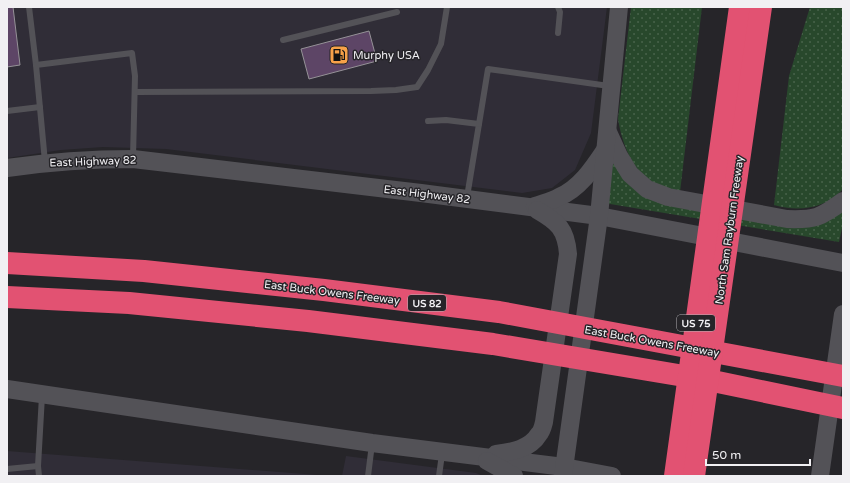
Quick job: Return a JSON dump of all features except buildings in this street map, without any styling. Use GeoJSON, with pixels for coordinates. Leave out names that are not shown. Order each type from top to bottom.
{"type":"FeatureCollection","features":[{"type":"Feature","properties":{"kind":"highway","name":"North Sam Rayburn Freeway"},"geometry":{"type":"LineString","coordinates":[[694,476],[727,171],[740,7]]}},
{"type":"Feature","properties":{"kind":"highway","name":"North Sam Rayburn Freeway"},"geometry":{"type":"LineString","coordinates":[[675,476],[727,171],[761,7]]}},
{"type":"Feature","properties":{"kind":"highway","name":"East Buck Owens Freeway"},"geometry":{"type":"LineString","coordinates":[[7,263],[144,271],[324,290],[499,312],[843,376]]}},
{"type":"Feature","properties":{"kind":"highway"},"geometry":{"type":"LineString","coordinates":[[7,297],[129,303],[308,320],[493,344],[708,380],[843,408]]}},
{"type":"Feature","properties":{"kind":"main road"},"geometry":{"type":"LineString","coordinates":[[563,472],[600,216],[618,7]]}},
{"type":"Feature","properties":{"kind":"main road"},"geometry":{"type":"LineString","coordinates":[[607,129],[616,150],[630,174],[647,189],[668,197],[787,219],[812,219],[822,215],[843,201]]}},
{"type":"Feature","properties":{"kind":"main road"},"geometry":{"type":"LineString","coordinates":[[532,207],[560,197],[573,190],[589,173],[606,149]]}},
{"type":"Feature","properties":{"kind":"main road","name":"East Highway 82"},"geometry":{"type":"LineString","coordinates":[[7,168],[45,162],[90,159],[134,159],[600,216],[843,262]]}},
{"type":"Feature","properties":{"kind":"main road"},"geometry":{"type":"LineString","coordinates":[[480,456],[514,452],[531,444],[539,435],[544,422],[568,254],[566,240],[562,230],[556,222],[532,207]]}},
{"type":"Feature","properties":{"kind":"main road"},"geometry":{"type":"LineString","coordinates":[[822,468],[843,314]]}},
{"type":"Feature","properties":{"kind":"main road"},"geometry":{"type":"LineString","coordinates":[[7,389],[372,443],[480,456],[563,472],[612,476]]}},
{"type":"Feature","properties":{"kind":"main road"},"geometry":{"type":"LineString","coordinates":[[480,456],[514,476]]}},
{"type":"Feature","properties":{"kind":"lane"},"geometry":{"type":"LineString","coordinates":[[29,7],[45,162]]}},
{"type":"Feature","properties":{"kind":"lane"},"geometry":{"type":"LineString","coordinates":[[135,92],[371,91],[417,87],[428,70],[441,44],[447,7]]}},
{"type":"Feature","properties":{"kind":"lane"},"geometry":{"type":"LineString","coordinates":[[558,7],[560,12],[558,33]]}},
{"type":"Feature","properties":{"kind":"lane"},"geometry":{"type":"LineString","coordinates":[[283,40],[397,12]]}},
{"type":"Feature","properties":{"kind":"lane"},"geometry":{"type":"LineString","coordinates":[[36,65],[132,53],[135,76],[134,159]]}},
{"type":"Feature","properties":{"kind":"lane"},"geometry":{"type":"LineString","coordinates":[[467,199],[488,68],[611,86]]}},
{"type":"Feature","properties":{"kind":"lane"},"geometry":{"type":"LineString","coordinates":[[7,112],[40,107]]}},
{"type":"Feature","properties":{"kind":"lane"},"geometry":{"type":"LineString","coordinates":[[428,121],[446,120],[479,124]]}},
{"type":"Feature","properties":{"kind":"lane"},"geometry":{"type":"LineString","coordinates":[[39,476],[38,466],[42,394]]}},
{"type":"Feature","properties":{"kind":"lane"},"geometry":{"type":"LineString","coordinates":[[368,476],[372,443]]}},
{"type":"Feature","properties":{"kind":"lane"},"geometry":{"type":"LineString","coordinates":[[439,476],[443,452]]}},
{"type":"Feature","properties":{"kind":"lane"},"geometry":{"type":"LineString","coordinates":[[7,468],[38,466]]}},
{"type":"Feature","properties":{"kind":"shaded area"},"geometry":{"type":"Polygon","coordinates":[[[7,7],[607,7],[591,133],[575,170],[552,188],[522,193],[166,149],[103,147],[61,150],[7,158],[7,7]]]}},
{"type":"Feature","properties":{"kind":"shaded area"},"geometry":{"type":"Polygon","coordinates":[[[7,451],[330,476],[7,476],[7,451]]]}},
{"type":"Feature","properties":{"kind":"shaded area"},"geometry":{"type":"Polygon","coordinates":[[[346,456],[476,473],[483,476],[342,476],[346,456]]]}},
{"type":"Feature","properties":{"kind":"green space"},"geometry":{"type":"Polygon","coordinates":[[[631,7],[702,7],[680,192],[656,184],[640,172],[625,147],[622,138],[618,119],[631,7]]]}},
{"type":"Feature","properties":{"kind":"green space"},"geometry":{"type":"Polygon","coordinates":[[[810,7],[843,7],[843,189],[836,196],[820,205],[802,208],[783,207],[774,205],[789,76],[810,7]]]}},
{"type":"Feature","properties":{"kind":"green space"},"geometry":{"type":"Polygon","coordinates":[[[609,158],[641,188],[775,219],[843,205],[843,224],[839,242],[604,203],[609,158]]]}},
{"type":"Feature","properties":{"kind":"place","name":"Murphy USA"},"geometry":{"type":"Point","coordinates":[339,55]}}]}
